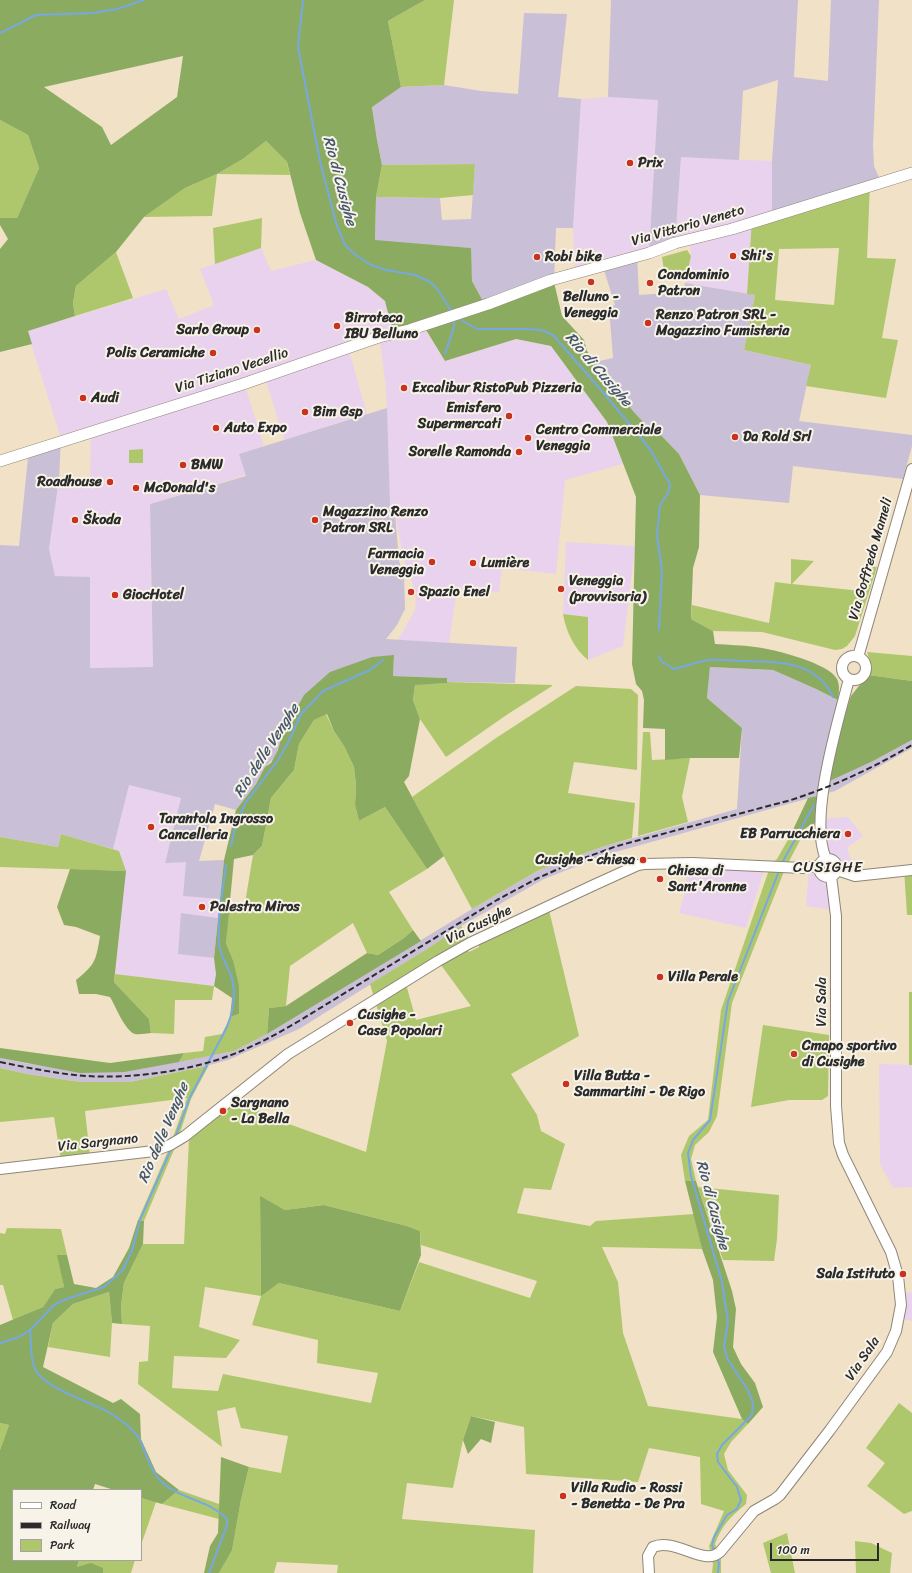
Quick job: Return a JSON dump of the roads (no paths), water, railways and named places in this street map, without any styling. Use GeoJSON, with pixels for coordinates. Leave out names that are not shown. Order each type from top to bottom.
{"type":"FeatureCollection","features":[{"type":"Feature","properties":{"kind":"main road","name":"Via Vittorio Veneto"},"geometry":{"type":"LineString","coordinates":[[472,308],[488,304],[581,270],[649,252],[674,243],[732,229],[912,173]]}},
{"type":"Feature","properties":{"kind":"main road","name":"Via Tiziano Vecellio"},"geometry":{"type":"LineString","coordinates":[[0,461],[233,387],[379,337],[409,330],[472,308]]}},
{"type":"Feature","properties":{"kind":"street","name":"Via Goffredo Mameli"},"geometry":{"type":"LineString","coordinates":[[858,657],[912,469]]}},
{"type":"Feature","properties":{"kind":"street"},"geometry":{"type":"LineString","coordinates":[[858,657],[864,661],[866,665],[865,672],[863,676],[857,680],[850,679],[843,671],[843,664],[848,658],[858,657]]}},
{"type":"Feature","properties":{"kind":"street"},"geometry":{"type":"LineString","coordinates":[[850,679],[835,734],[825,780],[822,802],[822,875],[825,876],[834,873],[855,876],[912,870]]}},
{"type":"Feature","properties":{"kind":"street"},"geometry":{"type":"LineString","coordinates":[[822,862],[834,861],[837,865],[834,873]]}},
{"type":"Feature","properties":{"kind":"street","name":"Via Cusighe"},"geometry":{"type":"LineString","coordinates":[[194,1130],[288,1054],[438,961],[470,943],[594,885],[644,864],[692,863],[803,868],[822,862]]}},
{"type":"Feature","properties":{"kind":"street","name":"Via Sala"},"geometry":{"type":"LineString","coordinates":[[649,1573],[648,1556],[651,1550],[656,1546],[678,1547],[704,1557],[716,1555],[754,1511],[775,1499],[830,1430],[887,1352],[896,1331],[899,1318],[900,1290],[895,1265],[891,1252],[843,1155],[839,1143],[836,1106],[836,916],[834,873]]}},
{"type":"Feature","properties":{"kind":"street","name":"Via Sargnano"},"geometry":{"type":"LineString","coordinates":[[0,1169],[154,1151],[174,1143],[194,1130]]}},
{"type":"Feature","properties":{"kind":"waterway"},"geometry":{"type":"LineString","coordinates":[[0,33],[36,15],[93,13],[117,9],[144,0]]}},
{"type":"Feature","properties":{"kind":"waterway","name":"Rio di Cusighe"},"geometry":{"type":"LineString","coordinates":[[303,0],[298,47],[320,161],[336,223],[345,245],[357,256],[371,265],[386,270],[415,275],[430,282],[438,290],[452,312]]}},
{"type":"Feature","properties":{"kind":"waterway","name":"Rio di Cusighe"},"geometry":{"type":"LineString","coordinates":[[458,318],[477,329],[542,330],[553,335],[650,449],[670,484],[668,493],[660,505],[657,535],[662,571],[659,630]]}},
{"type":"Feature","properties":{"kind":"waterway","name":"Rio delle Venghe"},"geometry":{"type":"LineString","coordinates":[[445,354],[454,327],[454,319]]}},
{"type":"Feature","properties":{"kind":"waterway","name":"Rio di Cusighe"},"geometry":{"type":"LineString","coordinates":[[659,656],[662,662],[674,669],[708,660],[767,662],[793,665],[816,675],[833,697]]}},
{"type":"Feature","properties":{"kind":"waterway","name":"Rio delle Venghe"},"geometry":{"type":"LineString","coordinates":[[231,846],[236,824],[246,802],[278,760],[289,741],[301,714],[323,691],[370,670],[383,660]]}},
{"type":"Feature","properties":{"kind":"waterway","name":"Rio di Cusighe"},"geometry":{"type":"LineString","coordinates":[[782,863],[814,805]]}},
{"type":"Feature","properties":{"kind":"waterway","name":"Rio delle Venghe"},"geometry":{"type":"LineString","coordinates":[[175,1138],[190,1097],[227,1027],[233,1006],[234,993],[232,979],[219,944],[220,914],[226,865]]}},
{"type":"Feature","properties":{"kind":"waterway","name":"Rio di Cusighe"},"geometry":{"type":"LineString","coordinates":[[714,1551],[712,1545],[714,1537],[727,1515],[737,1509],[741,1500],[737,1487],[718,1462],[717,1454],[722,1445],[752,1415],[753,1402],[747,1389],[727,1358],[724,1346],[728,1322],[722,1282],[691,1176],[688,1153],[693,1140],[710,1120],[728,1001],[779,871]]}},
{"type":"Feature","properties":{"kind":"waterway","name":"Rio delle Venghe"},"geometry":{"type":"LineString","coordinates":[[0,1343],[19,1337],[30,1330],[54,1305],[66,1299],[104,1287],[123,1270],[132,1250],[140,1220],[171,1149]]}},
{"type":"Feature","properties":{"kind":"waterway"},"geometry":{"type":"LineString","coordinates":[[30,1330],[32,1360],[35,1369],[40,1376],[57,1388],[112,1414],[123,1422],[138,1436],[153,1471],[164,1484],[179,1494],[212,1508],[227,1519],[227,1525],[209,1573]]}},
{"type":"Feature","properties":{"kind":"waterway","name":"Rio di Cusighe"},"geometry":{"type":"LineString","coordinates":[[716,1557],[719,1563],[718,1573]]}},
{"type":"Feature","properties":{"kind":"railway"},"geometry":{"type":"LineString","coordinates":[[0,1062],[65,1074],[104,1077],[160,1073],[215,1061],[257,1044],[291,1026],[497,900],[536,879],[576,861],[617,846],[807,795],[853,776],[912,745]]}},
{"type":"Feature","properties":{"kind":"place","name":"Prix"},"geometry":{"type":"Point","coordinates":[630,163]}},
{"type":"Feature","properties":{"kind":"place","name":"Shi's"},"geometry":{"type":"Point","coordinates":[733,256]}},
{"type":"Feature","properties":{"kind":"place","name":"Robi bike"},"geometry":{"type":"Point","coordinates":[537,257]}},
{"type":"Feature","properties":{"kind":"place","name":"Belluno - Veneggia"},"geometry":{"type":"Point","coordinates":[591,282]}},
{"type":"Feature","properties":{"kind":"place","name":"Condominio Patron"},"geometry":{"type":"Point","coordinates":[650,283]}},
{"type":"Feature","properties":{"kind":"place","name":"Renzo Patron SRL - Magazzino Fumisteria"},"geometry":{"type":"Point","coordinates":[648,323]}},
{"type":"Feature","properties":{"kind":"place","name":"Birroteca IBU Belluno"},"geometry":{"type":"Point","coordinates":[337,326]}},
{"type":"Feature","properties":{"kind":"place","name":"Sarlo Group"},"geometry":{"type":"Point","coordinates":[257,330]}},
{"type":"Feature","properties":{"kind":"place","name":"Polis Ceramiche"},"geometry":{"type":"Point","coordinates":[213,353]}},
{"type":"Feature","properties":{"kind":"place","name":"Excalibur RistoPub Pizzeria"},"geometry":{"type":"Point","coordinates":[404,388]}},
{"type":"Feature","properties":{"kind":"place","name":"Audi"},"geometry":{"type":"Point","coordinates":[83,398]}},
{"type":"Feature","properties":{"kind":"place","name":"Bim Gsp"},"geometry":{"type":"Point","coordinates":[305,412]}},
{"type":"Feature","properties":{"kind":"place","name":"Emisfero Supermercati"},"geometry":{"type":"Point","coordinates":[509,416]}},
{"type":"Feature","properties":{"kind":"place","name":"Auto Expo"},"geometry":{"type":"Point","coordinates":[216,428]}},
{"type":"Feature","properties":{"kind":"place","name":"Da Rold Srl"},"geometry":{"type":"Point","coordinates":[735,437]}},
{"type":"Feature","properties":{"kind":"place","name":"Centro Commerciale Veneggia"},"geometry":{"type":"Point","coordinates":[528,438]}},
{"type":"Feature","properties":{"kind":"place","name":"Sorelle Ramonda"},"geometry":{"type":"Point","coordinates":[519,452]}},
{"type":"Feature","properties":{"kind":"place","name":"BMW"},"geometry":{"type":"Point","coordinates":[183,465]}},
{"type":"Feature","properties":{"kind":"place","name":"Roadhouse"},"geometry":{"type":"Point","coordinates":[110,482]}},
{"type":"Feature","properties":{"kind":"place","name":"McDonald's"},"geometry":{"type":"Point","coordinates":[136,488]}},
{"type":"Feature","properties":{"kind":"place","name":"Škoda"},"geometry":{"type":"Point","coordinates":[75,520]}},
{"type":"Feature","properties":{"kind":"place","name":"Magazzino Renzo Patron SRL"},"geometry":{"type":"Point","coordinates":[315,520]}},
{"type":"Feature","properties":{"kind":"place","name":"Farmacia Veneggia"},"geometry":{"type":"Point","coordinates":[432,562]}},
{"type":"Feature","properties":{"kind":"place","name":"Lumière"},"geometry":{"type":"Point","coordinates":[473,563]}},
{"type":"Feature","properties":{"kind":"place","name":"Veneggia (provvisoria)"},"geometry":{"type":"Point","coordinates":[561,589]}},
{"type":"Feature","properties":{"kind":"place","name":"Spazio Enel"},"geometry":{"type":"Point","coordinates":[411,592]}},
{"type":"Feature","properties":{"kind":"place","name":"GiocHotel"},"geometry":{"type":"Point","coordinates":[115,595]}},
{"type":"Feature","properties":{"kind":"place","name":"Tarantola Ingrosso Cancelleria"},"geometry":{"type":"Point","coordinates":[151,827]}},
{"type":"Feature","properties":{"kind":"place","name":"EB Parrucchiera"},"geometry":{"type":"Point","coordinates":[848,834]}},
{"type":"Feature","properties":{"kind":"place","name":"Cusighe - chiesa"},"geometry":{"type":"Point","coordinates":[643,860]}},
{"type":"Feature","properties":{"kind":"place","name":"Chiesa di Sant'Aronne"},"geometry":{"type":"Point","coordinates":[660,879]}},
{"type":"Feature","properties":{"kind":"place","name":"Palestra Miros"},"geometry":{"type":"Point","coordinates":[202,907]}},
{"type":"Feature","properties":{"kind":"place","name":"Villa Perale"},"geometry":{"type":"Point","coordinates":[660,977]}},
{"type":"Feature","properties":{"kind":"place","name":"Cusighe - Case Popolari"},"geometry":{"type":"Point","coordinates":[350,1023]}},
{"type":"Feature","properties":{"kind":"place","name":"Cmapo sportivo di Cusighe"},"geometry":{"type":"Point","coordinates":[794,1054]}},
{"type":"Feature","properties":{"kind":"place","name":"Villa Butta - Sammartini - De Rigo"},"geometry":{"type":"Point","coordinates":[566,1084]}},
{"type":"Feature","properties":{"kind":"place","name":"Sargnano - La Bella"},"geometry":{"type":"Point","coordinates":[223,1111]}},
{"type":"Feature","properties":{"kind":"place","name":"Sala Istituto"},"geometry":{"type":"Point","coordinates":[903,1274]}},
{"type":"Feature","properties":{"kind":"place","name":"Villa Rudio - Rossi - Benetta - De Pra"},"geometry":{"type":"Point","coordinates":[563,1496]}},
{"type":"Feature","properties":{"kind":"district","name":"CUSIGHE"},"geometry":{"type":"Point","coordinates":[828,868]}}]}
